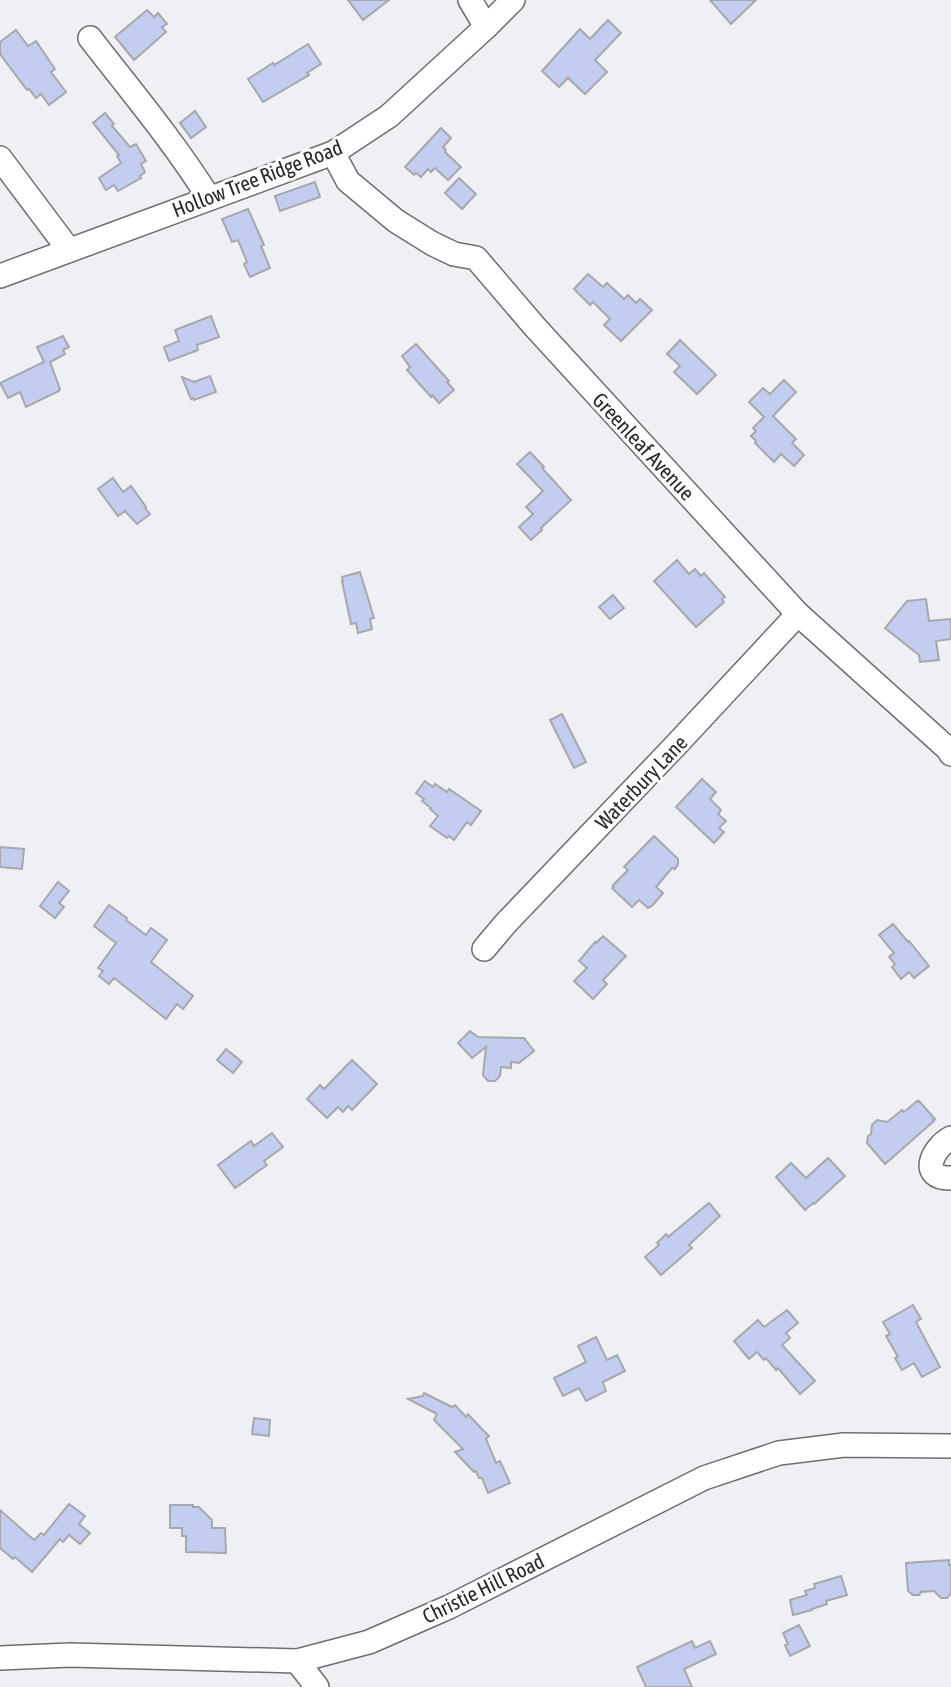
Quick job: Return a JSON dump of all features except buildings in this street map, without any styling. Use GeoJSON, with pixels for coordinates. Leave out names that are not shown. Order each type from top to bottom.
{"type":"FeatureCollection","features":[{"type":"Feature","properties":{"kind":"street"},"geometry":{"type":"LineString","coordinates":[[470,0],[486,27]]}},
{"type":"Feature","properties":{"kind":"street","name":"Hollow Tree Ridge Road"},"geometry":{"type":"LineString","coordinates":[[0,276],[333,153],[388,116],[513,0]]}},
{"type":"Feature","properties":{"kind":"street"},"geometry":{"type":"LineString","coordinates":[[90,38],[169,138],[209,198]]}},
{"type":"Feature","properties":{"kind":"street","name":"Greenleaf Avenue"},"geometry":{"type":"LineString","coordinates":[[333,153],[348,181],[396,221],[454,254],[476,258],[535,327],[798,614],[950,750]]}},
{"type":"Feature","properties":{"kind":"street"},"geometry":{"type":"LineString","coordinates":[[0,159],[69,250]]}},
{"type":"Feature","properties":{"kind":"street","name":"Waterbury Lane"},"geometry":{"type":"LineString","coordinates":[[484,949],[798,614]]}},
{"type":"Feature","properties":{"kind":"street"},"geometry":{"type":"LineString","coordinates":[[951,1138],[942,1143],[932,1156],[931,1164],[939,1176],[951,1178]]}},
{"type":"Feature","properties":{"kind":"street","name":"Christie Hill Road"},"geometry":{"type":"LineString","coordinates":[[0,1658],[70,1656],[298,1661],[381,1637],[449,1607],[704,1478],[779,1453],[844,1445],[951,1446]]}},
{"type":"Feature","properties":{"kind":"street"},"geometry":{"type":"LineString","coordinates":[[298,1661],[317,1687]]}}]}
